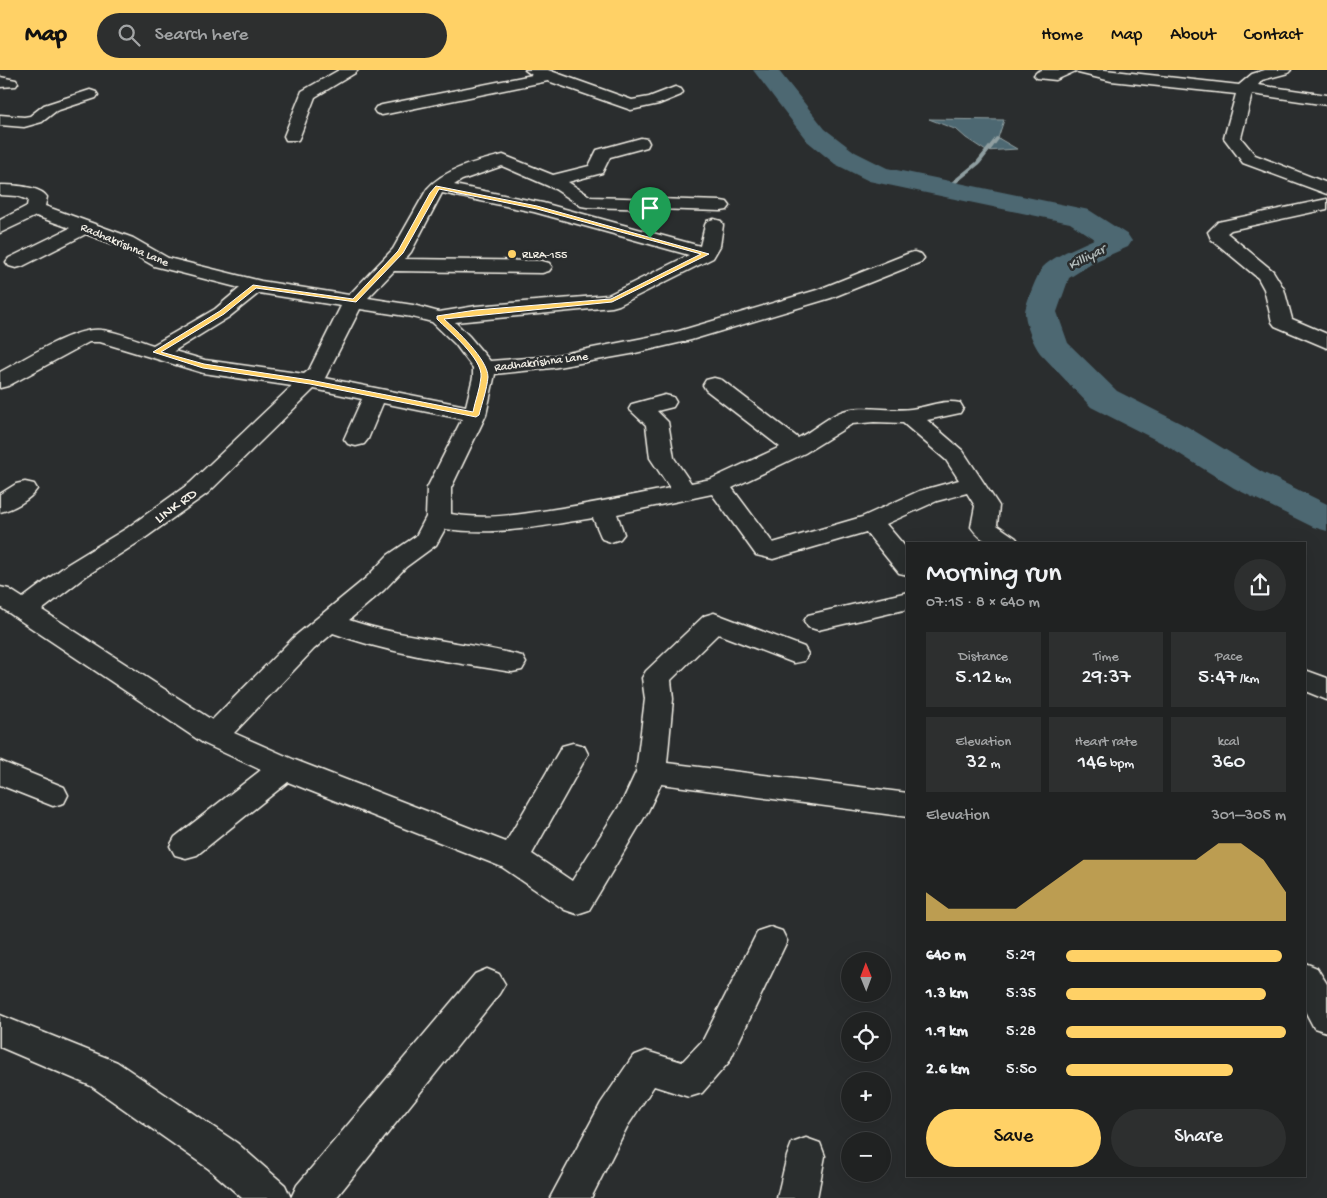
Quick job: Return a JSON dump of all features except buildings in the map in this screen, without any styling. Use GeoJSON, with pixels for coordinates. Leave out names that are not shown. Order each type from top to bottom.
{"type":"FeatureCollection","features":[{"type":"Feature","properties":{"kind":"street"},"geometry":{"type":"LineString","coordinates":[[292,136],[308,94],[350,70]]}},
{"type":"Feature","properties":{"kind":"street"},"geometry":{"type":"LineString","coordinates":[[533,70],[631,105],[653,101],[675,92]]}},
{"type":"Feature","properties":{"kind":"street"},"geometry":{"type":"LineString","coordinates":[[1042,75],[1056,75],[1069,70]]}},
{"type":"Feature","properties":{"kind":"street"},"geometry":{"type":"LineString","coordinates":[[1083,70],[1111,76],[1222,89],[1240,90],[1246,88],[1327,100]]}},
{"type":"Feature","properties":{"kind":"street"},"geometry":{"type":"LineString","coordinates":[[1283,70],[1257,76],[1246,88],[1232,138],[1249,159],[1327,189]]}},
{"type":"Feature","properties":{"kind":"street"},"geometry":{"type":"LineString","coordinates":[[382,110],[549,76]]}},
{"type":"Feature","properties":{"kind":"street"},"geometry":{"type":"LineString","coordinates":[[0,120],[24,122],[36,119],[50,108],[90,95]]}},
{"type":"Feature","properties":{"kind":"street"},"geometry":{"type":"LineString","coordinates":[[552,180],[596,169],[603,154],[641,142]]}},
{"type":"Feature","properties":{"kind":"street"},"geometry":{"type":"LineString","coordinates":[[438,188],[456,176],[502,160],[552,180],[587,202],[721,206]]}},
{"type":"Feature","properties":{"kind":"street"},"geometry":{"type":"LineString","coordinates":[[438,188],[537,207],[706,254]]}},
{"type":"Feature","properties":{"kind":"street","name":"LINK RD"},"geometry":{"type":"LineString","coordinates":[[24,610],[77,570],[136,533],[199,488],[273,415],[310,382],[318,373],[354,301],[400,252],[432,193],[438,188]]}},
{"type":"Feature","properties":{"kind":"street"},"geometry":{"type":"LineString","coordinates":[[0,190],[19,191],[38,197],[35,209],[0,228]]}},
{"type":"Feature","properties":{"kind":"street"},"geometry":{"type":"LineString","coordinates":[[1327,204],[1225,226],[1217,232],[1218,236],[1266,275],[1274,288],[1282,322],[1327,342]]}},
{"type":"Feature","properties":{"kind":"street","name":"Radhakrishna Lane"},"geometry":{"type":"LineString","coordinates":[[35,209],[126,242],[161,262],[255,286],[354,301],[439,318],[462,340],[484,368],[552,362],[631,348],[684,336],[824,294],[914,258]]}},
{"type":"Feature","properties":{"kind":"street"},"geometry":{"type":"LineString","coordinates":[[439,318],[485,311],[612,301],[706,254],[710,246],[714,225]]}},
{"type":"Feature","properties":{"kind":"street"},"geometry":{"type":"LineString","coordinates":[[16,262],[86,227]]}},
{"type":"Feature","properties":{"kind":"street"},"geometry":{"type":"LineString","coordinates":[[388,265],[542,267]]}},
{"type":"Feature","properties":{"kind":"street"},"geometry":{"type":"LineString","coordinates":[[156,352],[222,313],[255,286]]}},
{"type":"Feature","properties":{"kind":"street"},"geometry":{"type":"LineString","coordinates":[[0,381],[81,338],[101,336],[203,366],[310,382],[476,415]]}},
{"type":"Feature","properties":{"kind":"street"},"geometry":{"type":"LineString","coordinates":[[214,736],[304,643],[375,584],[397,561],[427,540],[438,517],[439,488],[476,415],[484,377],[484,368]]}},
{"type":"Feature","properties":{"kind":"street"},"geometry":{"type":"LineString","coordinates":[[714,385],[797,448]]}},
{"type":"Feature","properties":{"kind":"street"},"geometry":{"type":"LineString","coordinates":[[356,439],[375,395]]}},
{"type":"Feature","properties":{"kind":"street"},"geometry":{"type":"LineString","coordinates":[[665,402],[640,409],[657,422],[662,458],[685,492]]}},
{"type":"Feature","properties":{"kind":"street"},"geometry":{"type":"LineString","coordinates":[[438,517],[444,521],[474,525],[506,524],[603,509],[685,492],[718,484],[797,448],[846,418],[909,416],[952,408]]}},
{"type":"Feature","properties":{"kind":"street"},"geometry":{"type":"LineString","coordinates":[[909,416],[955,456],[987,506],[984,527],[994,542]]}},
{"type":"Feature","properties":{"kind":"street"},"geometry":{"type":"LineString","coordinates":[[718,484],[765,549],[773,551],[871,522],[928,496],[973,484]]}},
{"type":"Feature","properties":{"kind":"street"},"geometry":{"type":"LineString","coordinates":[[0,505],[25,489]]}},
{"type":"Feature","properties":{"kind":"street"},"geometry":{"type":"LineString","coordinates":[[603,509],[611,534]]}},
{"type":"Feature","properties":{"kind":"street"},"geometry":{"type":"LineString","coordinates":[[871,522],[906,565]]}},
{"type":"Feature","properties":{"kind":"street"},"geometry":{"type":"LineString","coordinates":[[0,595],[214,736],[284,768],[512,858],[577,900],[637,803],[651,772],[659,699],[656,678],[714,622],[794,654]]}},
{"type":"Feature","properties":{"kind":"street"},"geometry":{"type":"LineString","coordinates":[[818,621],[906,600]]}},
{"type":"Feature","properties":{"kind":"street"},"geometry":{"type":"LineString","coordinates":[[330,622],[365,635],[512,664]]}},
{"type":"Feature","properties":{"kind":"street"},"geometry":{"type":"LineString","coordinates":[[1306,680],[1327,690]]}},
{"type":"Feature","properties":{"kind":"street"},"geometry":{"type":"LineString","coordinates":[[512,858],[573,754]]}},
{"type":"Feature","properties":{"kind":"street"},"geometry":{"type":"LineString","coordinates":[[186,846],[284,768]]}},
{"type":"Feature","properties":{"kind":"street"},"geometry":{"type":"LineString","coordinates":[[0,772],[53,795]]}},
{"type":"Feature","properties":{"kind":"street"},"geometry":{"type":"LineString","coordinates":[[651,772],[906,805]]}},
{"type":"Feature","properties":{"kind":"street"},"geometry":{"type":"LineString","coordinates":[[570,1198],[614,1115],[646,1067],[689,1081],[716,1050],[770,941]]}},
{"type":"Feature","properties":{"kind":"street"},"geometry":{"type":"LineString","coordinates":[[1306,980],[1327,1017]]}},
{"type":"Feature","properties":{"kind":"street"},"geometry":{"type":"LineString","coordinates":[[311,1198],[487,984]]}},
{"type":"Feature","properties":{"kind":"street"},"geometry":{"type":"LineString","coordinates":[[0,1032],[104,1074],[223,1156],[271,1198]]}},
{"type":"Feature","properties":{"kind":"street"},"geometry":{"type":"LineString","coordinates":[[797,1198],[806,1156]]}},
{"type":"Feature","properties":{"kind":"water"},"geometry":{"type":"Polygon","coordinates":[[[929,119],[1004,120],[998,138],[1017,149],[986,151],[957,130],[929,119]]]}},
{"type":"Feature","properties":{"kind":"waterway","name":"Killiyar"},"geometry":{"type":"LineString","coordinates":[[765,70],[816,135],[845,158],[879,175],[1079,216],[1117,241],[1085,254],[1055,273],[1041,312],[1052,346],[1104,399],[1175,435],[1248,480],[1327,519]]}},
{"type":"Feature","properties":{"kind":"waterway"},"geometry":{"type":"LineString","coordinates":[[947,188],[978,163],[998,138]]}},
{"type":"Feature","properties":{"kind":"place","name":"RLRA-155"},"geometry":{"type":"Point","coordinates":[512,254]}},
{"type":"Feature","properties":{"kind":"route"},"geometry":{"type":"LineString","coordinates":[[438,188],[537,207],[650,238],[706,254],[612,301],[476,312],[439,318],[462,340],[484,368],[484,377],[476,415],[310,382],[228,371],[203,366],[156,352],[222,313],[255,286],[354,301],[400,252],[432,193],[438,188]]}}]}
